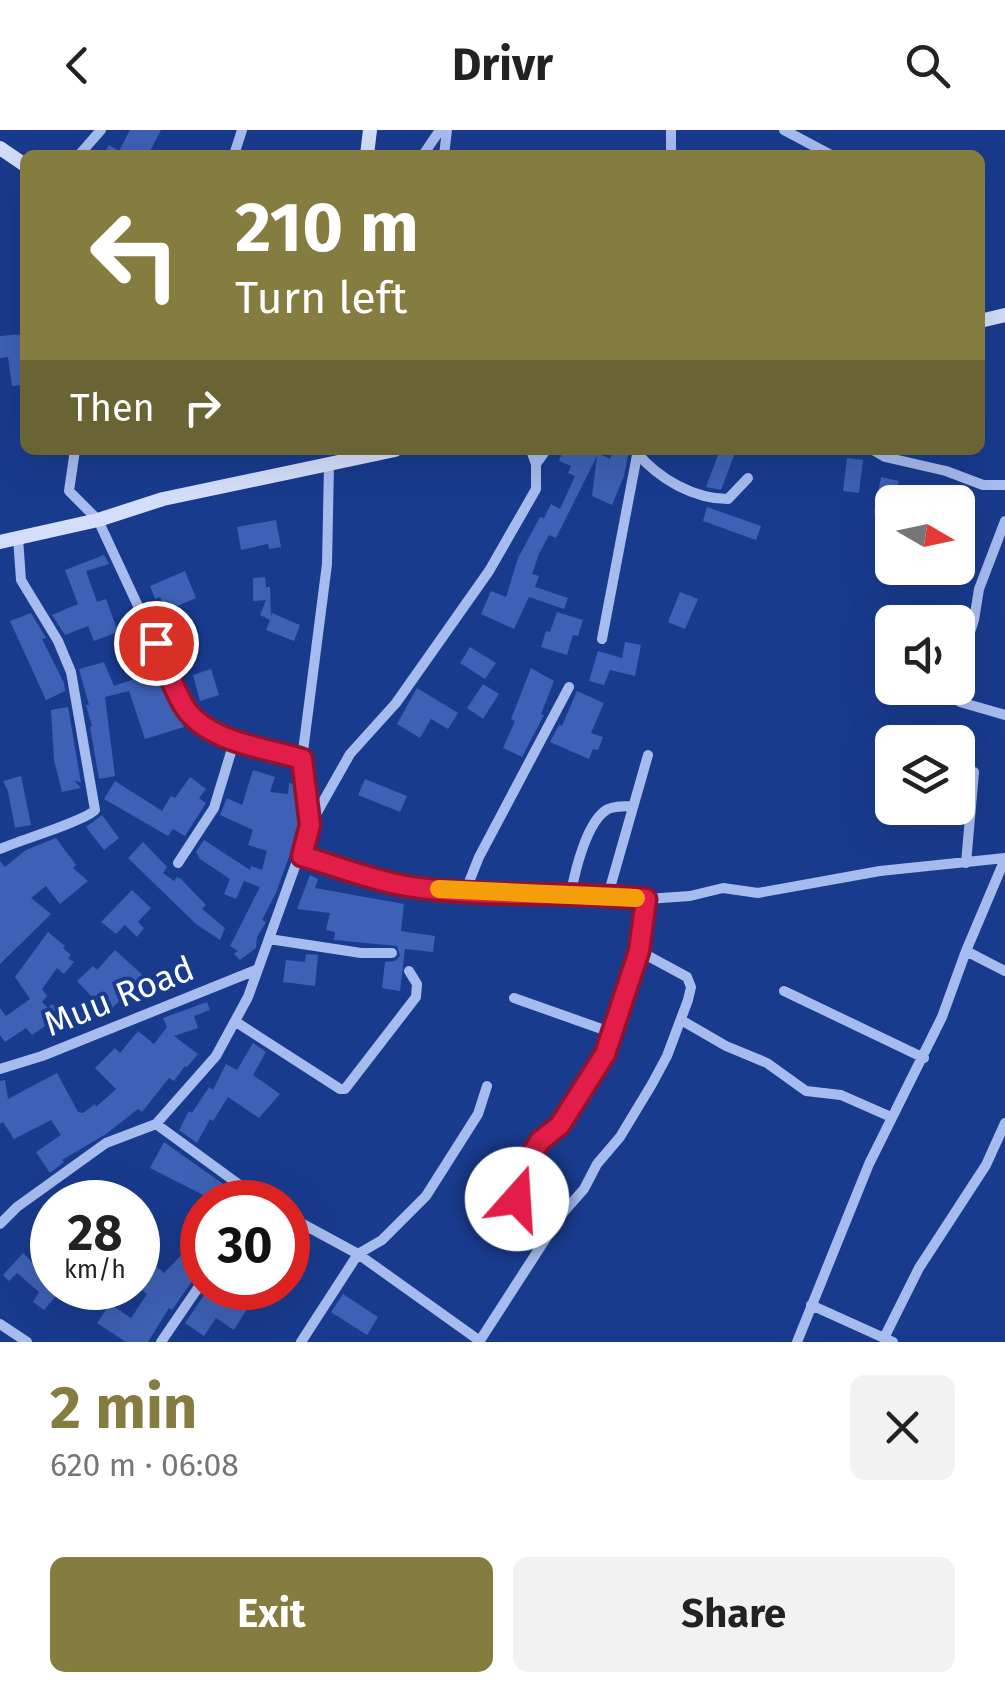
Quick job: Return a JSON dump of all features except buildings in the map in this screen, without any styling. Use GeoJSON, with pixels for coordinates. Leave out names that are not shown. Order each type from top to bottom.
{"type":"FeatureCollection","features":[{"type":"Feature","properties":{"kind":"main road"},"geometry":{"type":"LineString","coordinates":[[0,542],[98,520],[163,498],[330,457]]}},
{"type":"Feature","properties":{"kind":"street"},"geometry":{"type":"LineString","coordinates":[[83,150],[100,130]]}},
{"type":"Feature","properties":{"kind":"street"},"geometry":{"type":"LineString","coordinates":[[427,150],[443,130]]}},
{"type":"Feature","properties":{"kind":"street"},"geometry":{"type":"LineString","coordinates":[[784,130],[822,150]]}},
{"type":"Feature","properties":{"kind":"street"},"geometry":{"type":"LineString","coordinates":[[74,455],[69,492],[98,520],[185,707],[212,732],[302,759]]}},
{"type":"Feature","properties":{"kind":"street"},"geometry":{"type":"LineString","coordinates":[[0,1224],[46,1184],[106,1143],[156,1124],[216,1056],[236,1022],[302,856],[310,825],[350,754],[396,703],[489,570],[536,488],[533,455]]}},
{"type":"Feature","properties":{"kind":"street"},"geometry":{"type":"LineString","coordinates":[[536,464],[542,455]]}},
{"type":"Feature","properties":{"kind":"street"},"geometry":{"type":"LineString","coordinates":[[602,639],[637,455]]}},
{"type":"Feature","properties":{"kind":"street"},"geometry":{"type":"LineString","coordinates":[[641,455],[670,481],[713,499],[728,499],[748,478]]}},
{"type":"Feature","properties":{"kind":"street"},"geometry":{"type":"LineString","coordinates":[[876,455],[946,471],[983,485],[1005,485]]}},
{"type":"Feature","properties":{"kind":"street"},"geometry":{"type":"LineString","coordinates":[[310,825],[302,759],[326,564],[330,457]]}},
{"type":"Feature","properties":{"kind":"street"},"geometry":{"type":"LineString","coordinates":[[1005,521],[980,588],[958,670],[958,692],[960,702],[1005,715]]}},
{"type":"Feature","properties":{"kind":"street"},"geometry":{"type":"LineString","coordinates":[[0,849],[85,819],[95,810],[71,672],[58,641],[20,580],[18,538]]}},
{"type":"Feature","properties":{"kind":"street"},"geometry":{"type":"LineString","coordinates":[[464,892],[478,857],[569,687]]}},
{"type":"Feature","properties":{"kind":"street"},"geometry":{"type":"LineString","coordinates":[[178,863],[214,808],[236,739]]}},
{"type":"Feature","properties":{"kind":"street"},"geometry":{"type":"LineString","coordinates":[[608,894],[648,755]]}},
{"type":"Feature","properties":{"kind":"street"},"geometry":{"type":"LineString","coordinates":[[572,893],[580,854],[599,818],[610,808],[633,806]]}},
{"type":"Feature","properties":{"kind":"street"},"geometry":{"type":"LineString","coordinates":[[966,863],[969,825]]}},
{"type":"Feature","properties":{"kind":"street"},"geometry":{"type":"LineString","coordinates":[[302,856],[405,886],[646,899],[690,896],[723,888],[758,892],[880,871],[1005,859],[942,1018],[869,1164],[798,1342]]}},
{"type":"Feature","properties":{"kind":"street"},"geometry":{"type":"LineString","coordinates":[[556,1224],[517,1199],[517,1178],[540,1141],[560,1125],[586,1086],[613,1033],[639,951],[646,899]]}},
{"type":"Feature","properties":{"kind":"street"},"geometry":{"type":"LineString","coordinates":[[268,939],[360,953],[392,953]]}},
{"type":"Feature","properties":{"kind":"street"},"geometry":{"type":"LineString","coordinates":[[966,950],[1005,972]]}},
{"type":"Feature","properties":{"kind":"street"},"geometry":{"type":"LineString","coordinates":[[310,1228],[358,1254],[480,1342],[568,1205],[620,1138],[662,1064],[681,1020],[691,987],[687,978],[639,951]]}},
{"type":"Feature","properties":{"kind":"street","name":"Muu Road"},"geometry":{"type":"LineString","coordinates":[[0,1069],[42,1056],[256,970]]}},
{"type":"Feature","properties":{"kind":"street"},"geometry":{"type":"LineString","coordinates":[[236,1022],[345,1089],[416,997],[417,984],[409,971]]}},
{"type":"Feature","properties":{"kind":"street"},"geometry":{"type":"LineString","coordinates":[[784,991],[924,1058]]}},
{"type":"Feature","properties":{"kind":"street"},"geometry":{"type":"LineString","coordinates":[[514,998],[613,1033]]}},
{"type":"Feature","properties":{"kind":"street"},"geometry":{"type":"LineString","coordinates":[[681,1020],[726,1046],[767,1063],[806,1090],[841,1094],[892,1117]]}},
{"type":"Feature","properties":{"kind":"street"},"geometry":{"type":"LineString","coordinates":[[301,1342],[358,1254],[382,1240],[426,1196],[478,1114],[487,1086]]}},
{"type":"Feature","properties":{"kind":"street"},"geometry":{"type":"LineString","coordinates":[[156,1124],[230,1180]]}},
{"type":"Feature","properties":{"kind":"street"},"geometry":{"type":"LineString","coordinates":[[811,1305],[889,1340],[919,1268],[986,1164],[1005,1124]]}},
{"type":"Feature","properties":{"kind":"street"},"geometry":{"type":"LineString","coordinates":[[160,1342],[182,1310]]}},
{"type":"Feature","properties":{"kind":"street"},"geometry":{"type":"LineString","coordinates":[[0,1324],[27,1342]]}},
{"type":"Feature","properties":{"kind":"slow traffic"},"geometry":{"type":"LineString","coordinates":[[439,889],[636,898]]}},
{"type":"Feature","properties":{"kind":"route"},"geometry":{"type":"LineString","coordinates":[[156,643],[185,707],[198,722],[212,732],[302,759],[310,825],[302,856],[405,886],[646,899],[639,951],[605,1054],[560,1125],[540,1141],[517,1178],[517,1199]]}}]}
